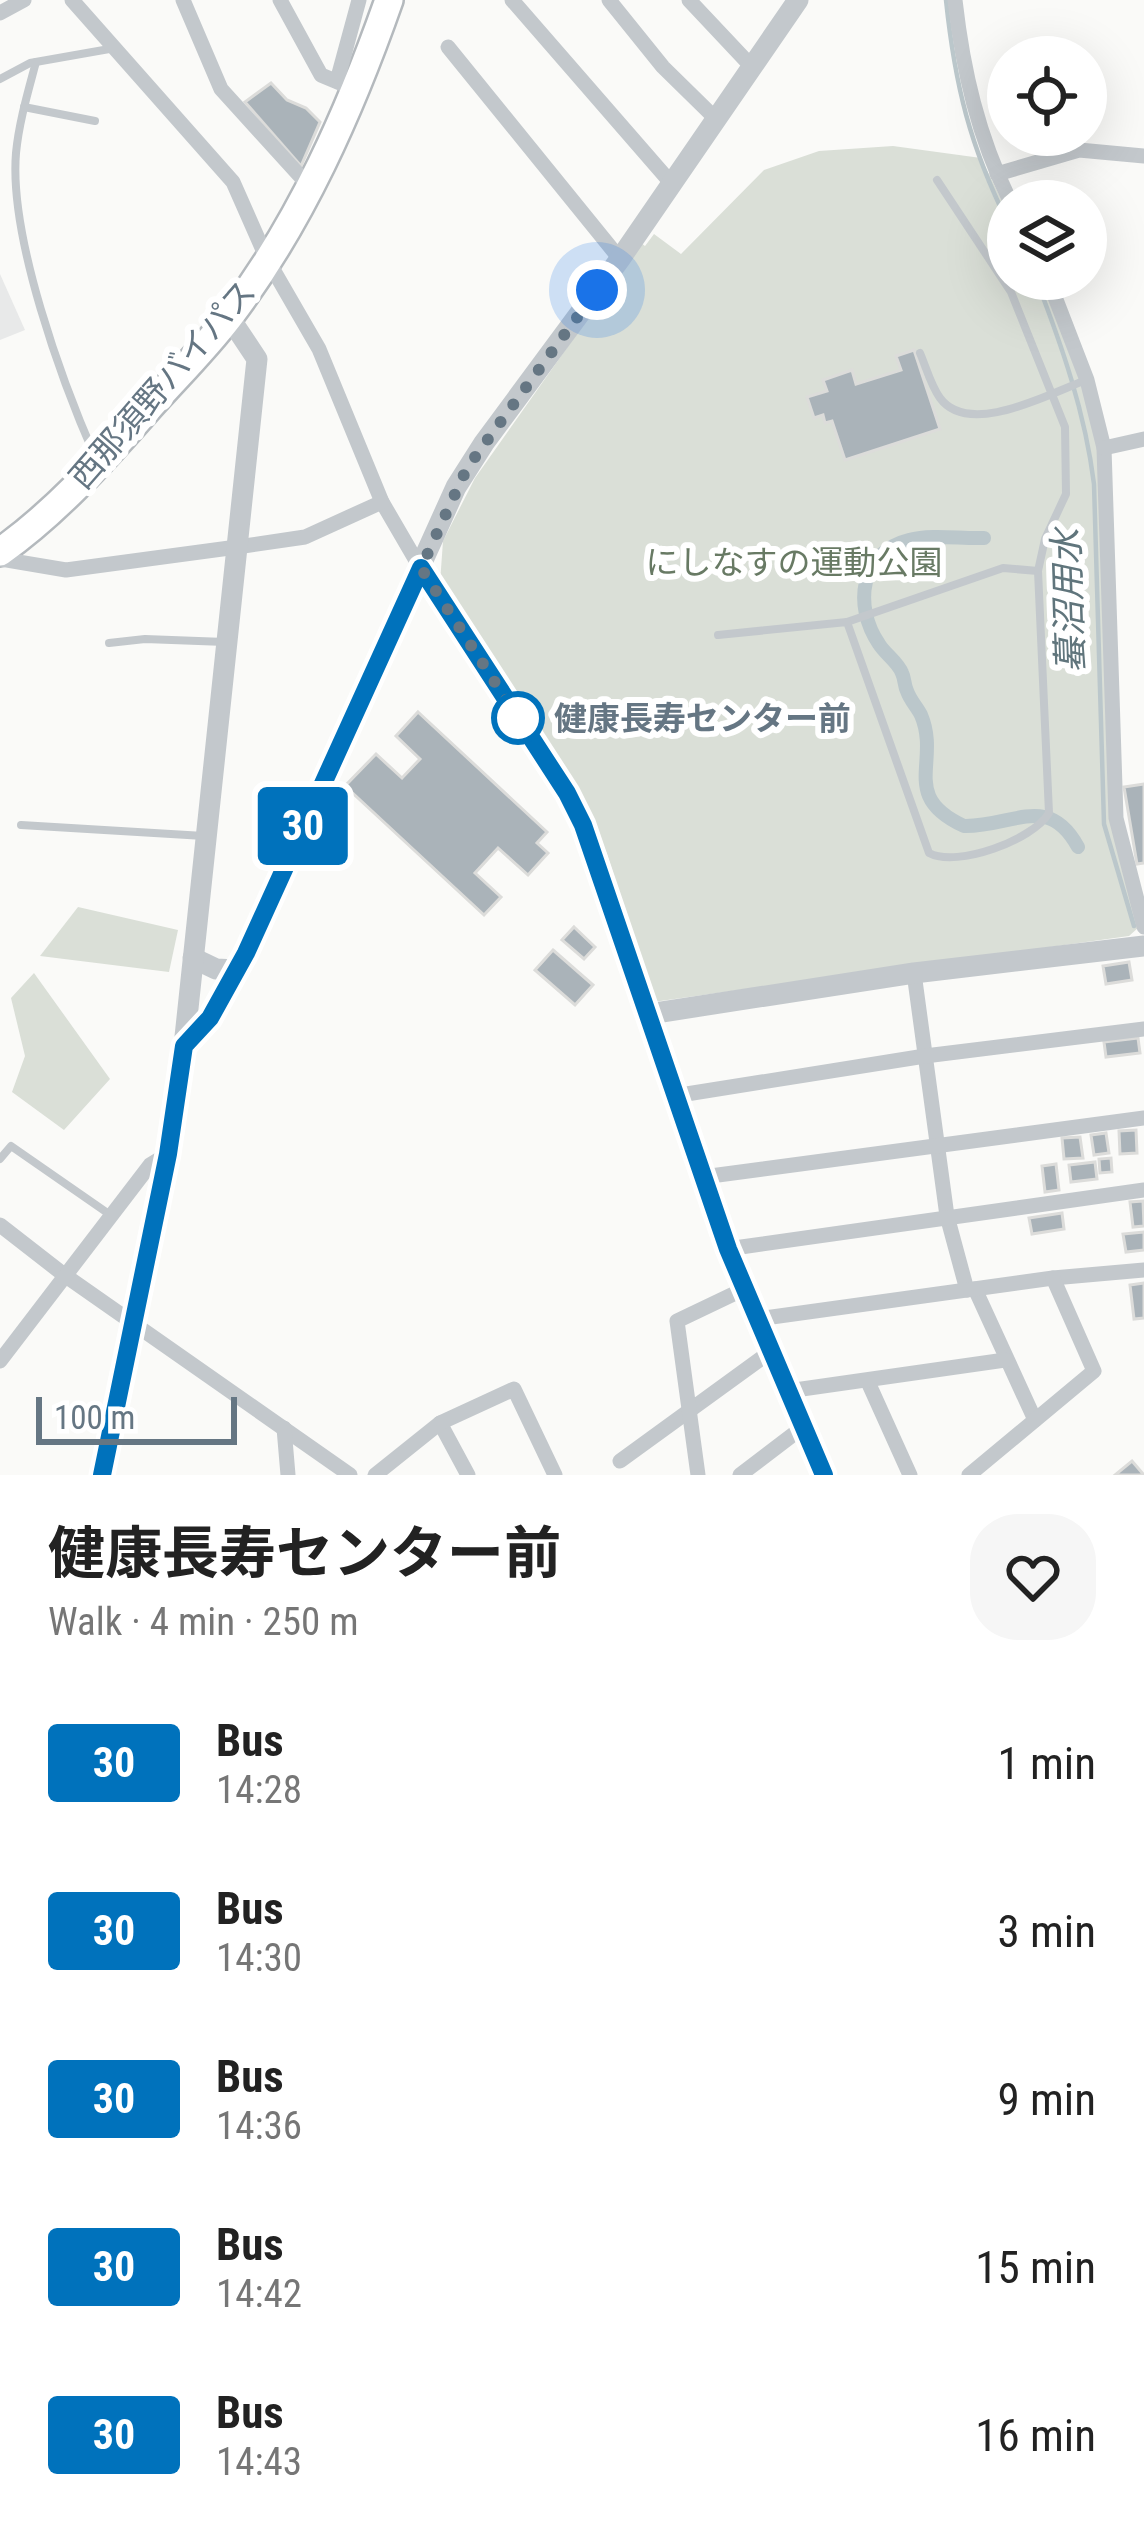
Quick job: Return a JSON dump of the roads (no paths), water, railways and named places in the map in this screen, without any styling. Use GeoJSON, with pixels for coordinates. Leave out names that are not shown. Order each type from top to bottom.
{"type":"FeatureCollection","features":[{"type":"Feature","properties":{"kind":"highway","name":"西那須野バイパス"},"geometry":{"type":"LineString","coordinates":[[0,556],[98,464],[229,317],[310,187],[347,86],[389,0]]}},
{"type":"Feature","properties":{"kind":"street"},"geometry":{"type":"LineString","coordinates":[[0,13],[24,0]]}},
{"type":"Feature","properties":{"kind":"street"},"geometry":{"type":"LineString","coordinates":[[183,0],[221,89],[310,187]]}},
{"type":"Feature","properties":{"kind":"street"},"geometry":{"type":"LineString","coordinates":[[280,0],[321,75],[347,86],[359,0]]}},
{"type":"Feature","properties":{"kind":"street"},"geometry":{"type":"LineString","coordinates":[[512,0],[672,184]]}},
{"type":"Feature","properties":{"kind":"street"},"geometry":{"type":"LineString","coordinates":[[609,0],[663,67],[716,119]]}},
{"type":"Feature","properties":{"kind":"street"},"geometry":{"type":"LineString","coordinates":[[689,0],[752,67]]}},
{"type":"Feature","properties":{"kind":"street"},"geometry":{"type":"LineString","coordinates":[[184,1046],[210,1018],[237,970],[467,468],[620,259],[798,0]]}},
{"type":"Feature","properties":{"kind":"street"},"geometry":{"type":"LineString","coordinates":[[955,0],[964,73],[1000,180]]}},
{"type":"Feature","properties":{"kind":"street"},"geometry":{"type":"LineString","coordinates":[[80,3],[233,182],[267,259],[319,349],[382,502],[567,793],[583,825],[728,1249],[824,1475]]}},
{"type":"Feature","properties":{"kind":"street"},"geometry":{"type":"LineString","coordinates":[[448,47],[620,259]]}},
{"type":"Feature","properties":{"kind":"street"},"geometry":{"type":"LineString","coordinates":[[997,174],[1078,151],[1144,156]]}},
{"type":"Feature","properties":{"kind":"street"},"geometry":{"type":"LineString","coordinates":[[1056,300],[1087,380],[1104,448],[1116,818],[1144,927]]}},
{"type":"Feature","properties":{"kind":"street"},"geometry":{"type":"LineString","coordinates":[[102,1475],[168,1154],[184,1046],[257,359],[229,317]]}},
{"type":"Feature","properties":{"kind":"street"},"geometry":{"type":"LineString","coordinates":[[1104,448],[1144,439]]}},
{"type":"Feature","properties":{"kind":"street"},"geometry":{"type":"LineString","coordinates":[[0,556],[66,569],[237,547],[305,536],[382,502]]}},
{"type":"Feature","properties":{"kind":"street"},"geometry":{"type":"LineString","coordinates":[[649,1013],[914,973],[1144,946]]}},
{"type":"Feature","properties":{"kind":"street"},"geometry":{"type":"LineString","coordinates":[[193,958],[216,969],[237,970]]}},
{"type":"Feature","properties":{"kind":"street"},"geometry":{"type":"LineString","coordinates":[[914,973],[947,1216],[971,1290],[1035,1420]]}},
{"type":"Feature","properties":{"kind":"street"},"geometry":{"type":"LineString","coordinates":[[674,1096],[925,1056],[1144,1030]]}},
{"type":"Feature","properties":{"kind":"street"},"geometry":{"type":"LineString","coordinates":[[703,1177],[1144,1118]]}},
{"type":"Feature","properties":{"kind":"street"},"geometry":{"type":"LineString","coordinates":[[0,1360],[150,1165],[168,1154]]}},
{"type":"Feature","properties":{"kind":"street"},"geometry":{"type":"LineString","coordinates":[[728,1249],[1144,1190]]}},
{"type":"Feature","properties":{"kind":"street"},"geometry":{"type":"LineString","coordinates":[[0,1225],[131,1323],[350,1475]]}},
{"type":"Feature","properties":{"kind":"street"},"geometry":{"type":"LineString","coordinates":[[757,1319],[1144,1270]]}},
{"type":"Feature","properties":{"kind":"street"},"geometry":{"type":"LineString","coordinates":[[969,1475],[1094,1371],[1053,1278]]}},
{"type":"Feature","properties":{"kind":"street"},"geometry":{"type":"LineString","coordinates":[[698,1475],[677,1321],[744,1289]]}},
{"type":"Feature","properties":{"kind":"street"},"geometry":{"type":"LineString","coordinates":[[620,1461],[770,1352]]}},
{"type":"Feature","properties":{"kind":"street"},"geometry":{"type":"LineString","coordinates":[[788,1391],[1005,1360]]}},
{"type":"Feature","properties":{"kind":"street"},"geometry":{"type":"LineString","coordinates":[[868,1382],[910,1475]]}},
{"type":"Feature","properties":{"kind":"street"},"geometry":{"type":"LineString","coordinates":[[375,1475],[440,1423],[514,1389],[555,1475]]}},
{"type":"Feature","properties":{"kind":"street"},"geometry":{"type":"LineString","coordinates":[[440,1423],[468,1475]]}},
{"type":"Feature","properties":{"kind":"street"},"geometry":{"type":"LineString","coordinates":[[740,1475],[803,1427]]}},
{"type":"Feature","properties":{"kind":"street"},"geometry":{"type":"LineString","coordinates":[[284,1428],[288,1475]]}},
{"type":"Feature","properties":{"kind":"lane"},"geometry":{"type":"LineString","coordinates":[[0,80],[36,62],[117,47]]}},
{"type":"Feature","properties":{"kind":"lane"},"geometry":{"type":"LineString","coordinates":[[36,62],[16,158],[26,255],[77,415],[98,464]]}},
{"type":"Feature","properties":{"kind":"lane"},"geometry":{"type":"LineString","coordinates":[[24,107],[95,121]]}},
{"type":"Feature","properties":{"kind":"lane"},"geometry":{"type":"LineString","coordinates":[[847,622],[929,853],[941,860],[957,860],[1034,831],[1049,813],[1038,571],[1045,539],[1066,494],[1065,427],[1011,292],[937,180]]}},
{"type":"Feature","properties":{"kind":"lane"},"geometry":{"type":"LineString","coordinates":[[920,353],[941,400],[956,411],[999,415],[1087,380]]}},
{"type":"Feature","properties":{"kind":"lane"},"geometry":{"type":"LineString","coordinates":[[718,634],[847,622],[1003,568],[1038,571]]}},
{"type":"Feature","properties":{"kind":"lane"},"geometry":{"type":"LineString","coordinates":[[110,643],[145,639],[227,642]]}},
{"type":"Feature","properties":{"kind":"lane"},"geometry":{"type":"LineString","coordinates":[[21,825],[206,836]]}},
{"type":"Feature","properties":{"kind":"lane"},"geometry":{"type":"LineString","coordinates":[[0,1160],[11,1146],[111,1216]]}},
{"type":"Feature","properties":{"kind":"waterway","name":"蟇沼用水"},"geometry":{"type":"LineString","coordinates":[[946,0],[966,115],[989,180]]}},
{"type":"Feature","properties":{"kind":"waterway","name":"蟇沼用水"},"geometry":{"type":"LineString","coordinates":[[1044,300],[1085,431],[1094,484],[1104,824],[1134,926]]}},
{"type":"Feature","properties":{"kind":"waterway"},"geometry":{"type":"LineString","coordinates":[[984,538],[927,537],[893,546],[871,568],[864,598],[866,613],[921,715],[926,732],[927,790],[933,803],[964,826],[1042,816],[1066,830],[1078,847]]}},
{"type":"Feature","properties":{"kind":"place","name":"健康長寿センター前"},"geometry":{"type":"Point","coordinates":[518,718]}},
{"type":"Feature","properties":{"kind":"park label","name":"にしなすの運動公園"},"geometry":{"type":"Point","coordinates":[794,562]}}]}
